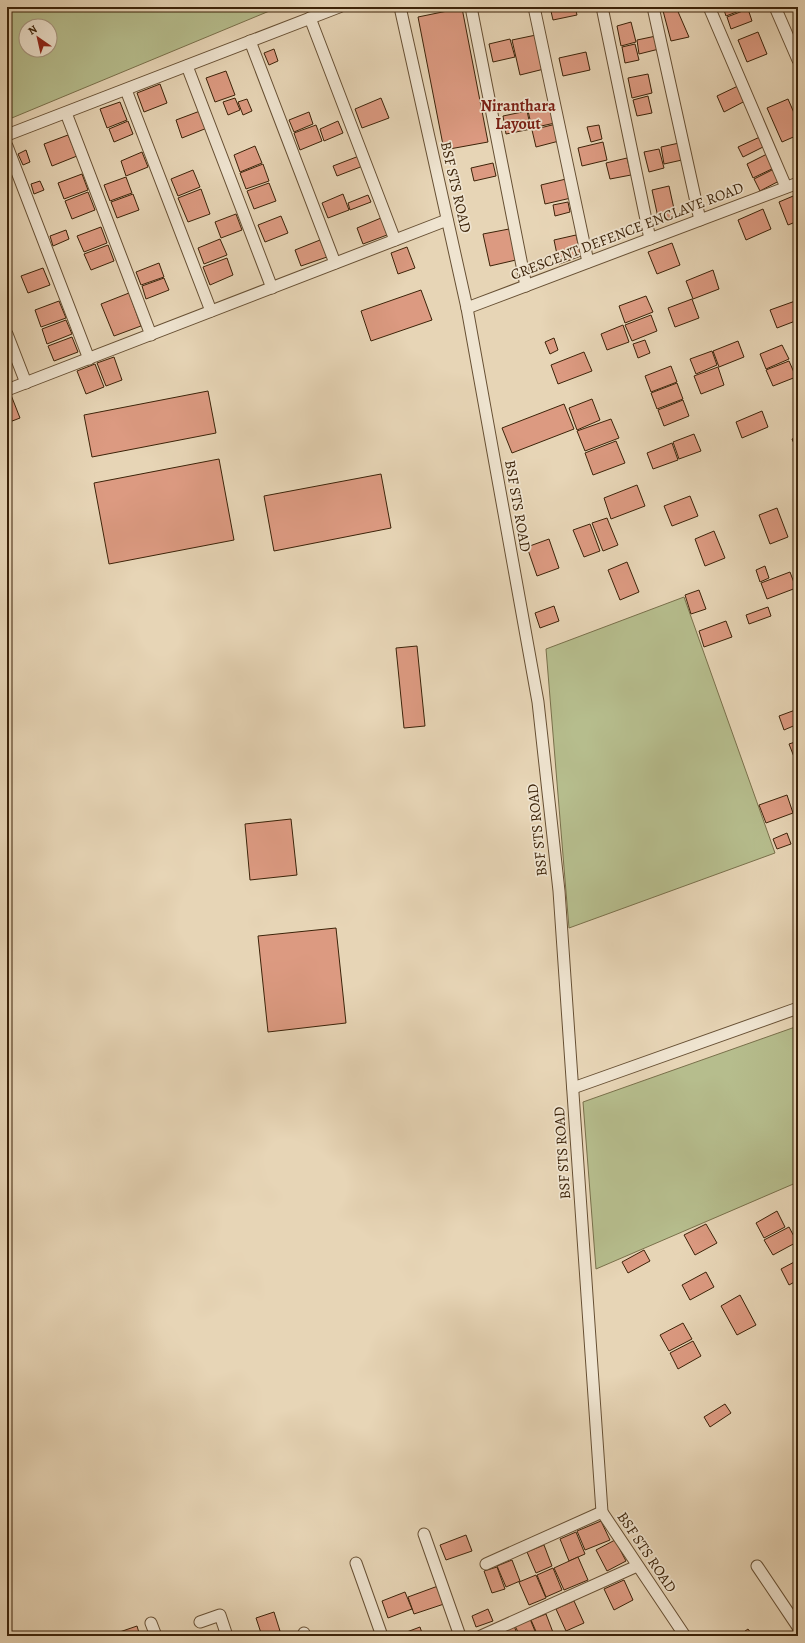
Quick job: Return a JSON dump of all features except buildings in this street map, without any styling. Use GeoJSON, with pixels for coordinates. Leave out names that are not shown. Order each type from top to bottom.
{"type":"FeatureCollection","features":[{"type":"Feature","properties":{"kind":"street"},"geometry":{"type":"LineString","coordinates":[[7,135],[339,7]]}},
{"type":"Feature","properties":{"kind":"street","name":"BSF STS ROAD"},"geometry":{"type":"LineString","coordinates":[[402,7],[467,308],[538,702],[559,891],[602,1512],[685,1636]]}},
{"type":"Feature","properties":{"kind":"street"},"geometry":{"type":"LineString","coordinates":[[471,7],[526,286]]}},
{"type":"Feature","properties":{"kind":"street"},"geometry":{"type":"LineString","coordinates":[[534,7],[588,262]]}},
{"type":"Feature","properties":{"kind":"street"},"geometry":{"type":"LineString","coordinates":[[602,7],[650,239]]}},
{"type":"Feature","properties":{"kind":"street"},"geometry":{"type":"LineString","coordinates":[[653,7],[700,220]]}},
{"type":"Feature","properties":{"kind":"street"},"geometry":{"type":"LineString","coordinates":[[709,7],[786,187]]}},
{"type":"Feature","properties":{"kind":"street"},"geometry":{"type":"LineString","coordinates":[[775,7],[798,60]]}},
{"type":"Feature","properties":{"kind":"street"},"geometry":{"type":"LineString","coordinates":[[310,18],[395,240]]}},
{"type":"Feature","properties":{"kind":"street"},"geometry":{"type":"LineString","coordinates":[[250,41],[335,263]]}},
{"type":"Feature","properties":{"kind":"street"},"geometry":{"type":"LineString","coordinates":[[187,66],[272,288]]}},
{"type":"Feature","properties":{"kind":"street"},"geometry":{"type":"LineString","coordinates":[[126,90],[211,312]]}},
{"type":"Feature","properties":{"kind":"street"},"geometry":{"type":"LineString","coordinates":[[66,113],[151,335]]}},
{"type":"Feature","properties":{"kind":"street"},"geometry":{"type":"LineString","coordinates":[[7,146],[89,359]]}},
{"type":"Feature","properties":{"kind":"street","name":"CRESCENT DEFENCE ENCLAVE ROAD"},"geometry":{"type":"LineString","coordinates":[[467,308],[798,183]]}},
{"type":"Feature","properties":{"kind":"street"},"geometry":{"type":"LineString","coordinates":[[7,390],[447,220]]}},
{"type":"Feature","properties":{"kind":"street"},"geometry":{"type":"LineString","coordinates":[[7,334],[26,383]]}},
{"type":"Feature","properties":{"kind":"street"},"geometry":{"type":"LineString","coordinates":[[573,1088],[798,1008]]}},
{"type":"Feature","properties":{"kind":"street"},"geometry":{"type":"LineString","coordinates":[[486,1564],[602,1512]]}},
{"type":"Feature","properties":{"kind":"street"},"geometry":{"type":"LineString","coordinates":[[424,1534],[460,1636]]}},
{"type":"Feature","properties":{"kind":"street"},"geometry":{"type":"LineString","coordinates":[[356,1563],[382,1636]]}},
{"type":"Feature","properties":{"kind":"street"},"geometry":{"type":"LineString","coordinates":[[481,1636],[638,1566]]}},
{"type":"Feature","properties":{"kind":"street"},"geometry":{"type":"LineString","coordinates":[[757,1566],[798,1627]]}},
{"type":"Feature","properties":{"kind":"street"},"geometry":{"type":"LineString","coordinates":[[200,1622],[220,1615],[227,1636]]}},
{"type":"Feature","properties":{"kind":"street"},"geometry":{"type":"LineString","coordinates":[[151,1623],[156,1636]]}},
{"type":"Feature","properties":{"kind":"green space"},"geometry":{"type":"Polygon","coordinates":[[[7,7],[279,7],[7,120],[7,7]]]}},
{"type":"Feature","properties":{"kind":"green space"},"geometry":{"type":"Polygon","coordinates":[[[684,597],[775,853],[569,928],[546,649],[684,597]]]}},
{"type":"Feature","properties":{"kind":"green space"},"geometry":{"type":"Polygon","coordinates":[[[798,1026],[798,1182],[596,1269],[583,1102],[798,1026]]]}},
{"type":"Feature","properties":{"kind":"district","name":"Niranthara Layout"},"geometry":{"type":"Point","coordinates":[518,114]}}]}
